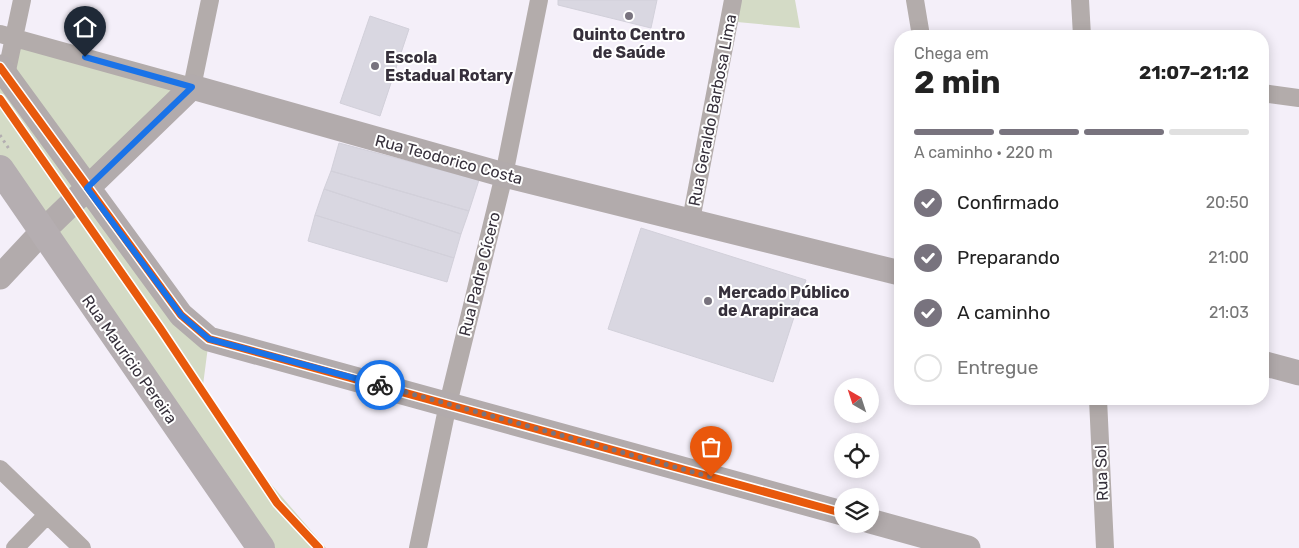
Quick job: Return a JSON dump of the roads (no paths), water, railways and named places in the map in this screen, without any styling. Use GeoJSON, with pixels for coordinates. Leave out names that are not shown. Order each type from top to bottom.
{"type":"FeatureCollection","features":[{"type":"Feature","properties":{"kind":"main road","name":"Rua Maurício Pereira"},"geometry":{"type":"LineString","coordinates":[[0,169],[261,548]]}},
{"type":"Feature","properties":{"kind":"street"},"geometry":{"type":"LineString","coordinates":[[22,0],[7,35],[3,71],[181,315],[209,339],[834,511]]}},
{"type":"Feature","properties":{"kind":"street"},"geometry":{"type":"LineString","coordinates":[[0,277],[42,232],[192,87],[210,0]]}},
{"type":"Feature","properties":{"kind":"street","name":"Rua Padre Cícero"},"geometry":{"type":"LineString","coordinates":[[418,548],[448,404],[504,174],[539,0]]}},
{"type":"Feature","properties":{"kind":"street","name":"Rua Geraldo Barbosa Lima"},"geometry":{"type":"LineString","coordinates":[[691,220],[733,0]]}},
{"type":"Feature","properties":{"kind":"street"},"geometry":{"type":"LineString","coordinates":[[915,0],[920,30]]}},
{"type":"Feature","properties":{"kind":"street"},"geometry":{"type":"LineString","coordinates":[[1080,0],[1082,30]]}},
{"type":"Feature","properties":{"kind":"street","name":"Rua Teodorico Costa"},"geometry":{"type":"LineString","coordinates":[[7,35],[504,174],[894,271]]}},
{"type":"Feature","properties":{"kind":"street"},"geometry":{"type":"LineString","coordinates":[[1269,93],[1299,98]]}},
{"type":"Feature","properties":{"kind":"street"},"geometry":{"type":"LineString","coordinates":[[1269,365],[1299,374]]}},
{"type":"Feature","properties":{"kind":"street","name":"Rua Sol"},"geometry":{"type":"LineString","coordinates":[[1098,405],[1105,548]]}},
{"type":"Feature","properties":{"kind":"street"},"geometry":{"type":"LineString","coordinates":[[0,469],[82,548]]}},
{"type":"Feature","properties":{"kind":"street"},"geometry":{"type":"LineString","coordinates":[[15,548],[47,515]]}},
{"type":"Feature","properties":{"kind":"street"},"geometry":{"type":"LineString","coordinates":[[879,523],[968,548]]}},
{"type":"Feature","properties":{"kind":"place","name":"Quinto Centro de Saúde"},"geometry":{"type":"Point","coordinates":[629,16]}},
{"type":"Feature","properties":{"kind":"place","name":"Escola Estadual Rotary"},"geometry":{"type":"Point","coordinates":[375,66]}},
{"type":"Feature","properties":{"kind":"place","name":"Mercado Público de Arapiraca"},"geometry":{"type":"Point","coordinates":[708,301]}}]}
